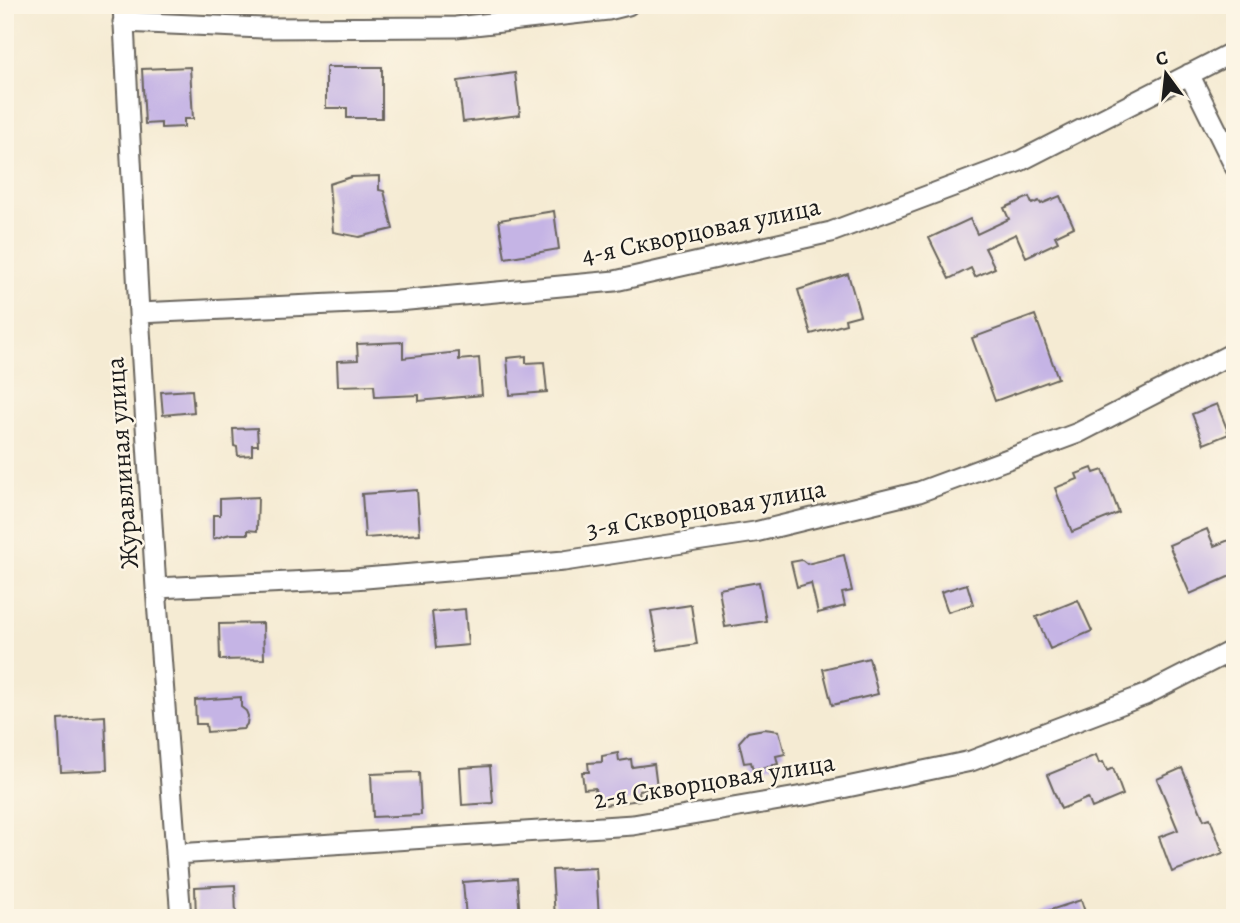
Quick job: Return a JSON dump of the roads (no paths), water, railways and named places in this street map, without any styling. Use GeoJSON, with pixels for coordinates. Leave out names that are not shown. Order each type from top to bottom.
{"type":"FeatureCollection","features":[{"type":"Feature","properties":{"kind":"street"},"geometry":{"type":"LineString","coordinates":[[123,14],[262,28],[456,27],[608,10],[628,5]]}},
{"type":"Feature","properties":{"kind":"street","name":"Журавлиная улица"},"geometry":{"type":"LineString","coordinates":[[123,14],[156,588],[181,918]]}},
{"type":"Feature","properties":{"kind":"street","name":"4-я Скворцовая улица"},"geometry":{"type":"LineString","coordinates":[[139,313],[398,301],[615,281],[831,232],[1020,162],[1235,51]]}},
{"type":"Feature","properties":{"kind":"street"},"geometry":{"type":"LineString","coordinates":[[1189,74],[1235,167]]}},
{"type":"Feature","properties":{"kind":"street","name":"3-я Скворцовая улица"},"geometry":{"type":"LineString","coordinates":[[156,588],[355,579],[565,561],[755,532],[919,492],[1078,433],[1235,352]]}},
{"type":"Feature","properties":{"kind":"street","name":"2-я Скворцовая улица"},"geometry":{"type":"LineString","coordinates":[[176,854],[633,825],[809,796],[971,761],[1145,695],[1235,649]]}}]}
